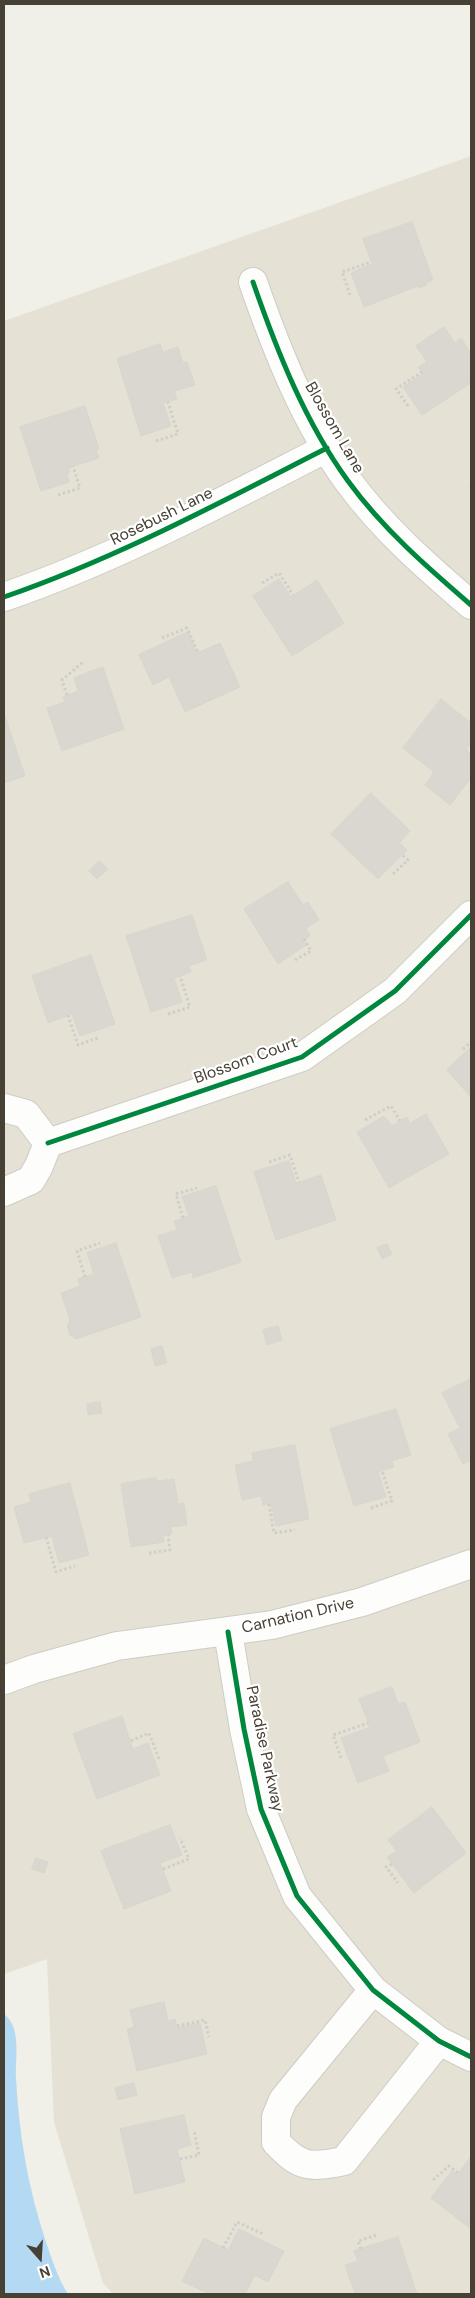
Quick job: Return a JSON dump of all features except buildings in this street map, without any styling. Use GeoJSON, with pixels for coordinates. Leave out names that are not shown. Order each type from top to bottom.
{"type":"FeatureCollection","features":[{"type":"Feature","properties":{"kind":"street","name":"Blossom Lane"},"geometry":{"type":"LineString","coordinates":[[254,282],[290,377],[327,448],[348,481],[374,513],[418,559],[471,605]]}},
{"type":"Feature","properties":{"kind":"street","name":"Rosebush Lane"},"geometry":{"type":"LineString","coordinates":[[4,597],[60,577],[140,543],[327,448]]}},
{"type":"Feature","properties":{"kind":"street","name":"Blossom Court"},"geometry":{"type":"LineString","coordinates":[[48,1143],[302,1057],[395,991],[471,915]]}},
{"type":"Feature","properties":{"kind":"street"},"geometry":{"type":"LineString","coordinates":[[4,1108],[26,1114],[48,1143],[31,1180],[4,1192]]}},
{"type":"Feature","properties":{"kind":"street","name":"Carnation Drive"},"geometry":{"type":"LineString","coordinates":[[4,1680],[34,1669],[117,1646],[272,1625],[362,1602],[471,1564]]}},
{"type":"Feature","properties":{"kind":"street","name":"Paradise Parkway"},"geometry":{"type":"LineString","coordinates":[[228,1632],[244,1728],[261,1809],[297,1896],[373,1990],[440,2041],[471,2057]]}},
{"type":"Feature","properties":{"kind":"street"},"geometry":{"type":"LineString","coordinates":[[373,1990],[283,2100],[276,2117],[276,2142],[290,2157],[314,2167],[344,2161],[440,2041]]}},
{"type":"Feature","properties":{"kind":"path"},"geometry":{"type":"LineString","coordinates":[[350,294],[342,272],[372,262]]}},
{"type":"Feature","properties":{"kind":"path"},"geometry":{"type":"LineString","coordinates":[[408,406],[396,389],[422,372]]}},
{"type":"Feature","properties":{"kind":"path"},"geometry":{"type":"LineString","coordinates":[[156,441],[178,434],[168,402]]}},
{"type":"Feature","properties":{"kind":"path"},"geometry":{"type":"LineString","coordinates":[[58,495],[80,488],[73,466]]}},
{"type":"Feature","properties":{"kind":"path"},"geometry":{"type":"LineString","coordinates":[[262,583],[279,573],[293,595]]}},
{"type":"Feature","properties":{"kind":"path"},"geometry":{"type":"LineString","coordinates":[[162,638],[187,628],[198,653]]}},
{"type":"Feature","properties":{"kind":"path"},"geometry":{"type":"LineString","coordinates":[[67,695],[62,680],[84,662]]}},
{"type":"Feature","properties":{"kind":"path"},"geometry":{"type":"LineString","coordinates":[[393,874],[408,860],[402,855]]}},
{"type":"Feature","properties":{"kind":"path"},"geometry":{"type":"LineString","coordinates":[[295,960],[311,951],[304,939]]}},
{"type":"Feature","properties":{"kind":"path"},"geometry":{"type":"LineString","coordinates":[[168,1014],[190,1007],[180,976]]}},
{"type":"Feature","properties":{"kind":"path"},"geometry":{"type":"LineString","coordinates":[[68,1016],[78,1045],[100,1037]]}},
{"type":"Feature","properties":{"kind":"path"},"geometry":{"type":"LineString","coordinates":[[463,1049],[471,1042]]}},
{"type":"Feature","properties":{"kind":"path"},"geometry":{"type":"LineString","coordinates":[[365,1120],[391,1106],[400,1121]]}},
{"type":"Feature","properties":{"kind":"path"},"geometry":{"type":"LineString","coordinates":[[269,1162],[290,1156],[299,1182]]}},
{"type":"Feature","properties":{"kind":"path"},"geometry":{"type":"LineString","coordinates":[[183,1218],[176,1194],[197,1188]]}},
{"type":"Feature","properties":{"kind":"path"},"geometry":{"type":"LineString","coordinates":[[86,1277],[77,1251],[100,1244]]}},
{"type":"Feature","properties":{"kind":"path"},"geometry":{"type":"LineString","coordinates":[[371,1508],[392,1501],[382,1472]]}},
{"type":"Feature","properties":{"kind":"path"},"geometry":{"type":"LineString","coordinates":[[269,1504],[274,1534],[295,1530]]}},
{"type":"Feature","properties":{"kind":"path"},"geometry":{"type":"LineString","coordinates":[[149,1553],[170,1550],[168,1535]]}},
{"type":"Feature","properties":{"kind":"path"},"geometry":{"type":"LineString","coordinates":[[46,1537],[56,1572],[75,1566]]}},
{"type":"Feature","properties":{"kind":"path"},"geometry":{"type":"LineString","coordinates":[[341,1758],[333,1736],[368,1723]]}},
{"type":"Feature","properties":{"kind":"path"},"geometry":{"type":"LineString","coordinates":[[131,1741],[149,1734],[159,1759]]}},
{"type":"Feature","properties":{"kind":"path"},"geometry":{"type":"LineString","coordinates":[[163,1869],[189,1859],[180,1838]]}},
{"type":"Feature","properties":{"kind":"path"},"geometry":{"type":"LineString","coordinates":[[392,1864],[386,1867],[398,1884]]}},
{"type":"Feature","properties":{"kind":"path"},"geometry":{"type":"LineString","coordinates":[[177,2026],[205,2020],[208,2037]]}},
{"type":"Feature","properties":{"kind":"path"},"geometry":{"type":"LineString","coordinates":[[180,2160],[199,2155],[194,2130]]}},
{"type":"Feature","properties":{"kind":"path"},"geometry":{"type":"LineString","coordinates":[[433,2180],[449,2166],[458,2173]]}},
{"type":"Feature","properties":{"kind":"path"},"geometry":{"type":"LineString","coordinates":[[223,2248],[237,2222],[262,2234]]}},
{"type":"Feature","properties":{"kind":"path"},"geometry":{"type":"LineString","coordinates":[[361,2249],[358,2241],[377,2235]]}},
{"type":"Feature","properties":{"kind":"shaded area"},"geometry":{"type":"Polygon","coordinates":[[[471,156],[471,2294],[113,2294],[103,2283],[54,2122],[47,1959],[4,1974],[4,321],[471,156]]]}},
{"type":"Feature","properties":{"kind":"water"},"geometry":{"type":"Polygon","coordinates":[[[4,2014],[10,2020],[15,2035],[17,2099],[29,2181],[46,2242],[58,2275],[68,2294],[4,2294],[4,2014]]]}},
{"type":"Feature","properties":{"kind":"cycle path"},"geometry":{"type":"LineString","coordinates":[[253,282],[293,385],[318,435],[348,481],[391,531],[422,562],[471,605]]}},
{"type":"Feature","properties":{"kind":"cycle path"},"geometry":{"type":"LineString","coordinates":[[4,597],[46,582],[128,547],[208,509],[327,448]]}},
{"type":"Feature","properties":{"kind":"cycle path"},"geometry":{"type":"LineString","coordinates":[[48,1143],[302,1057],[395,991],[471,915]]}},
{"type":"Feature","properties":{"kind":"cycle path"},"geometry":{"type":"LineString","coordinates":[[228,1632],[244,1729],[261,1809],[297,1896],[373,1990],[439,2041],[471,2057]]}}]}
